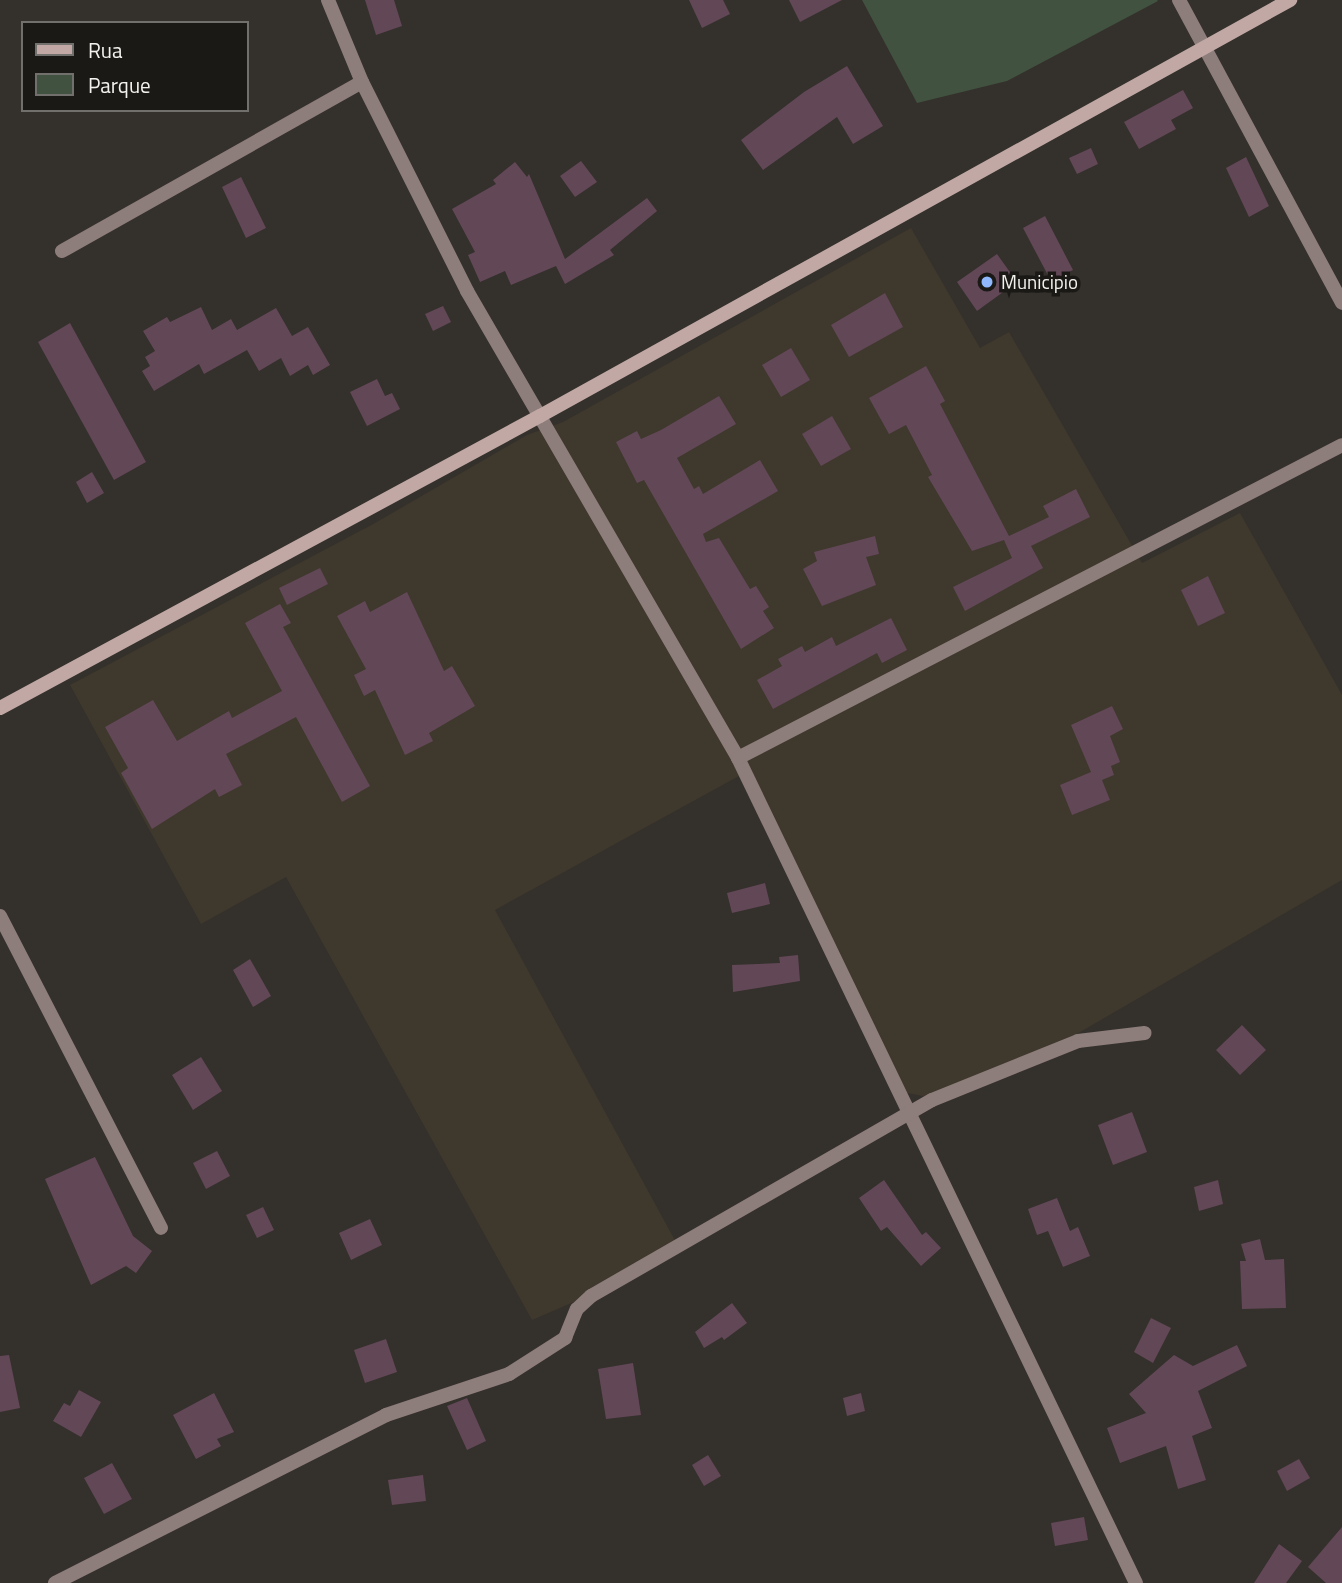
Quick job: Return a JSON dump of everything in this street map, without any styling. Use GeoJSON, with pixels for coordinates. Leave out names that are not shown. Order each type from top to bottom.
{"type":"FeatureCollection","features":[{"type":"Feature","properties":{"kind":"main road"},"geometry":{"type":"LineString","coordinates":[[0,708],[540,416],[1290,0]]}},
{"type":"Feature","properties":{"kind":"street"},"geometry":{"type":"LineString","coordinates":[[328,0],[362,82],[467,291],[738,758],[907,1115],[1136,1583]]}},
{"type":"Feature","properties":{"kind":"street"},"geometry":{"type":"LineString","coordinates":[[1179,0],[1342,303]]}},
{"type":"Feature","properties":{"kind":"street"},"geometry":{"type":"LineString","coordinates":[[62,251],[362,82]]}},
{"type":"Feature","properties":{"kind":"street"},"geometry":{"type":"LineString","coordinates":[[738,758],[1342,445]]}},
{"type":"Feature","properties":{"kind":"street"},"geometry":{"type":"LineString","coordinates":[[0,916],[161,1228]]}},
{"type":"Feature","properties":{"kind":"street"},"geometry":{"type":"LineString","coordinates":[[55,1583],[386,1416],[509,1374],[565,1338],[577,1309],[591,1296],[907,1115],[1078,1041],[1145,1033]]}},
{"type":"Feature","properties":{"kind":"shaded area"},"geometry":{"type":"Polygon","coordinates":[[[911,228],[980,348],[1009,332],[1142,563],[1240,513],[1342,695],[1342,880],[1075,1035],[928,1097],[902,1092],[739,776],[495,910],[677,1244],[590,1295],[532,1320],[286,877],[201,924],[70,685],[375,523],[527,435],[563,422],[911,228]]]}},
{"type":"Feature","properties":{"kind":"green space"},"geometry":{"type":"Polygon","coordinates":[[[862,0],[1158,1],[1007,81],[917,103],[862,0]]]}},
{"type":"Feature","properties":{"kind":"building"},"geometry":{"type":"Polygon","coordinates":[[[365,0],[394,0],[402,26],[376,35],[365,0]]]}},
{"type":"Feature","properties":{"kind":"building"},"geometry":{"type":"Polygon","coordinates":[[[689,0],[723,0],[730,14],[702,28],[689,0]]]}},
{"type":"Feature","properties":{"kind":"building"},"geometry":{"type":"Polygon","coordinates":[[[789,0],[842,0],[800,22],[789,0]]]}},
{"type":"Feature","properties":{"kind":"building"},"geometry":{"type":"Polygon","coordinates":[[[847,66],[883,126],[853,144],[837,117],[763,170],[741,140],[804,92],[847,66]]]}},
{"type":"Feature","properties":{"kind":"building"},"geometry":{"type":"Polygon","coordinates":[[[1183,90],[1193,108],[1171,120],[1176,129],[1139,149],[1124,122],[1183,90]]]}},
{"type":"Feature","properties":{"kind":"building"},"geometry":{"type":"Polygon","coordinates":[[[1091,148],[1098,164],[1077,174],[1069,158],[1091,148]]]}},
{"type":"Feature","properties":{"kind":"building"},"geometry":{"type":"Polygon","coordinates":[[[1246,157],[1269,206],[1249,217],[1226,168],[1246,157]]]}},
{"type":"Feature","properties":{"kind":"building"},"geometry":{"type":"Polygon","coordinates":[[[581,161],[597,182],[575,197],[560,176],[581,161]]]}},
{"type":"Feature","properties":{"kind":"building"},"geometry":{"type":"Polygon","coordinates":[[[515,162],[527,177],[529,174],[565,259],[647,198],[657,211],[610,250],[614,255],[565,284],[556,266],[511,285],[505,271],[480,282],[468,255],[475,252],[452,209],[496,184],[493,180],[515,162]]]}},
{"type":"Feature","properties":{"kind":"building"},"geometry":{"type":"Polygon","coordinates":[[[241,177],[266,228],[246,238],[222,187],[241,177]]]}},
{"type":"Feature","properties":{"kind":"building"},"geometry":{"type":"Polygon","coordinates":[[[1045,216],[1073,270],[1051,281],[1023,228],[1045,216]]]}},
{"type":"Feature","properties":{"kind":"building","name":"Municipio"},"geometry":{"type":"Polygon","coordinates":[[[997,254],[1017,282],[977,311],[957,282],[997,254]]]}},
{"type":"Feature","properties":{"kind":"building"},"geometry":{"type":"Polygon","coordinates":[[[885,293],[903,327],[849,357],[831,325],[885,293]]]}},
{"type":"Feature","properties":{"kind":"building"},"geometry":{"type":"Polygon","coordinates":[[[443,306],[451,322],[433,331],[425,314],[443,306]]]}},
{"type":"Feature","properties":{"kind":"building"},"geometry":{"type":"Polygon","coordinates":[[[201,307],[212,330],[231,319],[237,330],[276,308],[292,336],[308,327],[330,365],[313,375],[308,365],[290,376],[281,358],[259,371],[247,350],[204,374],[199,364],[154,391],[142,371],[150,366],[145,357],[155,351],[143,331],[167,317],[170,322],[201,307]]]}},
{"type":"Feature","properties":{"kind":"building"},"geometry":{"type":"Polygon","coordinates":[[[70,323],[146,462],[114,480],[38,342],[70,323]]]}},
{"type":"Feature","properties":{"kind":"building"},"geometry":{"type":"Polygon","coordinates":[[[791,348],[810,380],[781,397],[762,365],[791,348]]]}},
{"type":"Feature","properties":{"kind":"building"},"geometry":{"type":"Polygon","coordinates":[[[926,366],[945,401],[940,404],[1009,536],[1049,517],[1043,506],[1076,489],[1090,517],[1031,546],[1043,568],[965,611],[953,587],[1012,558],[1004,540],[972,551],[928,477],[932,475],[906,425],[889,434],[869,398],[926,366]]]}},
{"type":"Feature","properties":{"kind":"building"},"geometry":{"type":"Polygon","coordinates":[[[377,379],[385,396],[392,393],[400,409],[367,426],[350,392],[377,379]]]}},
{"type":"Feature","properties":{"kind":"building"},"geometry":{"type":"Polygon","coordinates":[[[719,396],[736,424],[677,458],[694,489],[699,486],[703,494],[760,460],[778,491],[703,534],[706,542],[719,538],[750,589],[756,586],[769,607],[763,611],[774,628],[741,649],[644,480],[637,483],[616,442],[637,431],[641,439],[719,396]]]}},
{"type":"Feature","properties":{"kind":"building"},"geometry":{"type":"Polygon","coordinates":[[[832,416],[851,449],[821,466],[802,434],[832,416]]]}},
{"type":"Feature","properties":{"kind":"building"},"geometry":{"type":"Polygon","coordinates":[[[92,472],[104,493],[87,503],[76,482],[92,472]]]}},
{"type":"Feature","properties":{"kind":"building"},"geometry":{"type":"Polygon","coordinates":[[[875,536],[879,554],[866,557],[876,585],[822,606],[803,569],[817,561],[814,552],[875,536]]]}},
{"type":"Feature","properties":{"kind":"building"},"geometry":{"type":"Polygon","coordinates":[[[320,568],[328,584],[287,605],[279,588],[320,568]]]}},
{"type":"Feature","properties":{"kind":"building"},"geometry":{"type":"Polygon","coordinates":[[[1208,576],[1225,613],[1198,626],[1181,590],[1208,576]]]}},
{"type":"Feature","properties":{"kind":"building"},"geometry":{"type":"Polygon","coordinates":[[[407,592],[444,671],[452,666],[475,706],[429,733],[433,741],[405,755],[375,690],[364,696],[354,675],[366,669],[337,616],[365,601],[370,612],[407,592]]]}},
{"type":"Feature","properties":{"kind":"building"},"geometry":{"type":"Polygon","coordinates":[[[280,604],[291,623],[283,627],[370,786],[342,802],[296,717],[226,754],[242,785],[219,797],[215,789],[152,829],[121,773],[128,768],[105,727],[153,700],[177,741],[229,711],[232,718],[282,691],[245,623],[280,604]]]}},
{"type":"Feature","properties":{"kind":"building"},"geometry":{"type":"Polygon","coordinates":[[[891,618],[907,650],[882,663],[877,653],[773,709],[757,680],[782,666],[778,659],[802,646],[805,652],[832,637],[836,646],[891,618]]]}},
{"type":"Feature","properties":{"kind":"building"},"geometry":{"type":"Polygon","coordinates":[[[1112,706],[1123,729],[1110,736],[1120,762],[1111,766],[1114,775],[1102,780],[1110,800],[1072,815],[1060,785],[1091,772],[1071,725],[1112,706]]]}},
{"type":"Feature","properties":{"kind":"building"},"geometry":{"type":"Polygon","coordinates":[[[765,883],[770,904],[732,913],[727,893],[765,883]]]}},
{"type":"Feature","properties":{"kind":"building"},"geometry":{"type":"Polygon","coordinates":[[[798,955],[800,981],[733,992],[732,965],[780,963],[779,957],[798,955]]]}},
{"type":"Feature","properties":{"kind":"building"},"geometry":{"type":"Polygon","coordinates":[[[250,959],[271,996],[253,1007],[233,970],[250,959]]]}},
{"type":"Feature","properties":{"kind":"building"},"geometry":{"type":"Polygon","coordinates":[[[1242,1025],[1266,1050],[1240,1075],[1216,1050],[1242,1025]]]}},
{"type":"Feature","properties":{"kind":"building"},"geometry":{"type":"Polygon","coordinates":[[[201,1057],[222,1091],[193,1110],[172,1075],[201,1057]]]}},
{"type":"Feature","properties":{"kind":"building"},"geometry":{"type":"Polygon","coordinates":[[[1132,1112],[1147,1152],[1113,1165],[1098,1125],[1132,1112]]]}},
{"type":"Feature","properties":{"kind":"building"},"geometry":{"type":"Polygon","coordinates":[[[217,1151],[230,1176],[206,1189],[193,1163],[217,1151]]]}},
{"type":"Feature","properties":{"kind":"building"},"geometry":{"type":"Polygon","coordinates":[[[95,1157],[133,1236],[152,1251],[136,1273],[126,1266],[91,1285],[45,1179],[95,1157]]]}},
{"type":"Feature","properties":{"kind":"building"},"geometry":{"type":"Polygon","coordinates":[[[884,1180],[922,1235],[926,1232],[941,1248],[921,1266],[887,1227],[881,1231],[859,1198],[884,1180]]]}},
{"type":"Feature","properties":{"kind":"building"},"geometry":{"type":"Polygon","coordinates":[[[1218,1180],[1223,1204],[1199,1211],[1194,1187],[1218,1180]]]}},
{"type":"Feature","properties":{"kind":"building"},"geometry":{"type":"Polygon","coordinates":[[[1057,1198],[1070,1231],[1078,1227],[1090,1256],[1063,1267],[1048,1231],[1037,1235],[1028,1209],[1057,1198]]]}},
{"type":"Feature","properties":{"kind":"building"},"geometry":{"type":"Polygon","coordinates":[[[263,1207],[274,1230],[257,1238],[246,1215],[263,1207]]]}},
{"type":"Feature","properties":{"kind":"building"},"geometry":{"type":"Polygon","coordinates":[[[370,1219],[382,1245],[351,1260],[339,1233],[370,1219]]]}},
{"type":"Feature","properties":{"kind":"building"},"geometry":{"type":"Polygon","coordinates":[[[1260,1239],[1265,1260],[1284,1259],[1286,1308],[1242,1309],[1240,1261],[1246,1261],[1241,1244],[1260,1239]]]}},
{"type":"Feature","properties":{"kind":"building"},"geometry":{"type":"Polygon","coordinates":[[[732,1303],[747,1323],[724,1340],[722,1337],[704,1348],[695,1332],[732,1303]]]}},
{"type":"Feature","properties":{"kind":"building"},"geometry":{"type":"Polygon","coordinates":[[[1151,1318],[1171,1328],[1153,1363],[1134,1352],[1151,1318]]]}},
{"type":"Feature","properties":{"kind":"building"},"geometry":{"type":"Polygon","coordinates":[[[386,1339],[397,1372],[365,1383],[354,1350],[386,1339]]]}},
{"type":"Feature","properties":{"kind":"building"},"geometry":{"type":"Polygon","coordinates":[[[1237,1345],[1247,1366],[1198,1391],[1212,1428],[1192,1436],[1206,1480],[1178,1489],[1166,1446],[1120,1463],[1107,1428],[1146,1413],[1129,1394],[1174,1355],[1193,1366],[1237,1345]]]}},
{"type":"Feature","properties":{"kind":"building"},"geometry":{"type":"Polygon","coordinates":[[[9,1355],[20,1408],[0,1412],[0,1356],[9,1355]]]}},
{"type":"Feature","properties":{"kind":"building"},"geometry":{"type":"Polygon","coordinates":[[[633,1363],[641,1415],[606,1419],[598,1369],[633,1363]]]}},
{"type":"Feature","properties":{"kind":"building"},"geometry":{"type":"Polygon","coordinates":[[[79,1390],[101,1402],[81,1437],[53,1421],[64,1403],[70,1406],[79,1390]]]}},
{"type":"Feature","properties":{"kind":"building"},"geometry":{"type":"Polygon","coordinates":[[[214,1393],[234,1432],[217,1439],[221,1446],[196,1459],[173,1415],[214,1393]]]}},
{"type":"Feature","properties":{"kind":"building"},"geometry":{"type":"Polygon","coordinates":[[[861,1393],[865,1411],[847,1416],[843,1398],[861,1393]]]}},
{"type":"Feature","properties":{"kind":"building"},"geometry":{"type":"Polygon","coordinates":[[[467,1398],[486,1441],[467,1450],[447,1406],[467,1398]]]}},
{"type":"Feature","properties":{"kind":"building"},"geometry":{"type":"Polygon","coordinates":[[[708,1455],[721,1476],[704,1486],[692,1465],[708,1455]]]}},
{"type":"Feature","properties":{"kind":"building"},"geometry":{"type":"Polygon","coordinates":[[[1299,1459],[1310,1478],[1287,1491],[1277,1471],[1299,1459]]]}},
{"type":"Feature","properties":{"kind":"building"},"geometry":{"type":"Polygon","coordinates":[[[112,1463],[132,1499],[104,1514],[84,1478],[112,1463]]]}},
{"type":"Feature","properties":{"kind":"building"},"geometry":{"type":"Polygon","coordinates":[[[423,1475],[426,1501],[392,1505],[388,1480],[423,1475]]]}},
{"type":"Feature","properties":{"kind":"building"},"geometry":{"type":"Polygon","coordinates":[[[1084,1517],[1088,1540],[1055,1546],[1051,1523],[1084,1517]]]}},
{"type":"Feature","properties":{"kind":"building"},"geometry":{"type":"Polygon","coordinates":[[[1342,1527],[1342,1583],[1326,1583],[1308,1567],[1342,1527]]]}},
{"type":"Feature","properties":{"kind":"building"},"geometry":{"type":"Polygon","coordinates":[[[1279,1544],[1302,1561],[1286,1583],[1254,1583],[1279,1544]]]}},
{"type":"Feature","properties":{"kind":"place","name":"Municipio"},"geometry":{"type":"Point","coordinates":[987,282]}}]}
